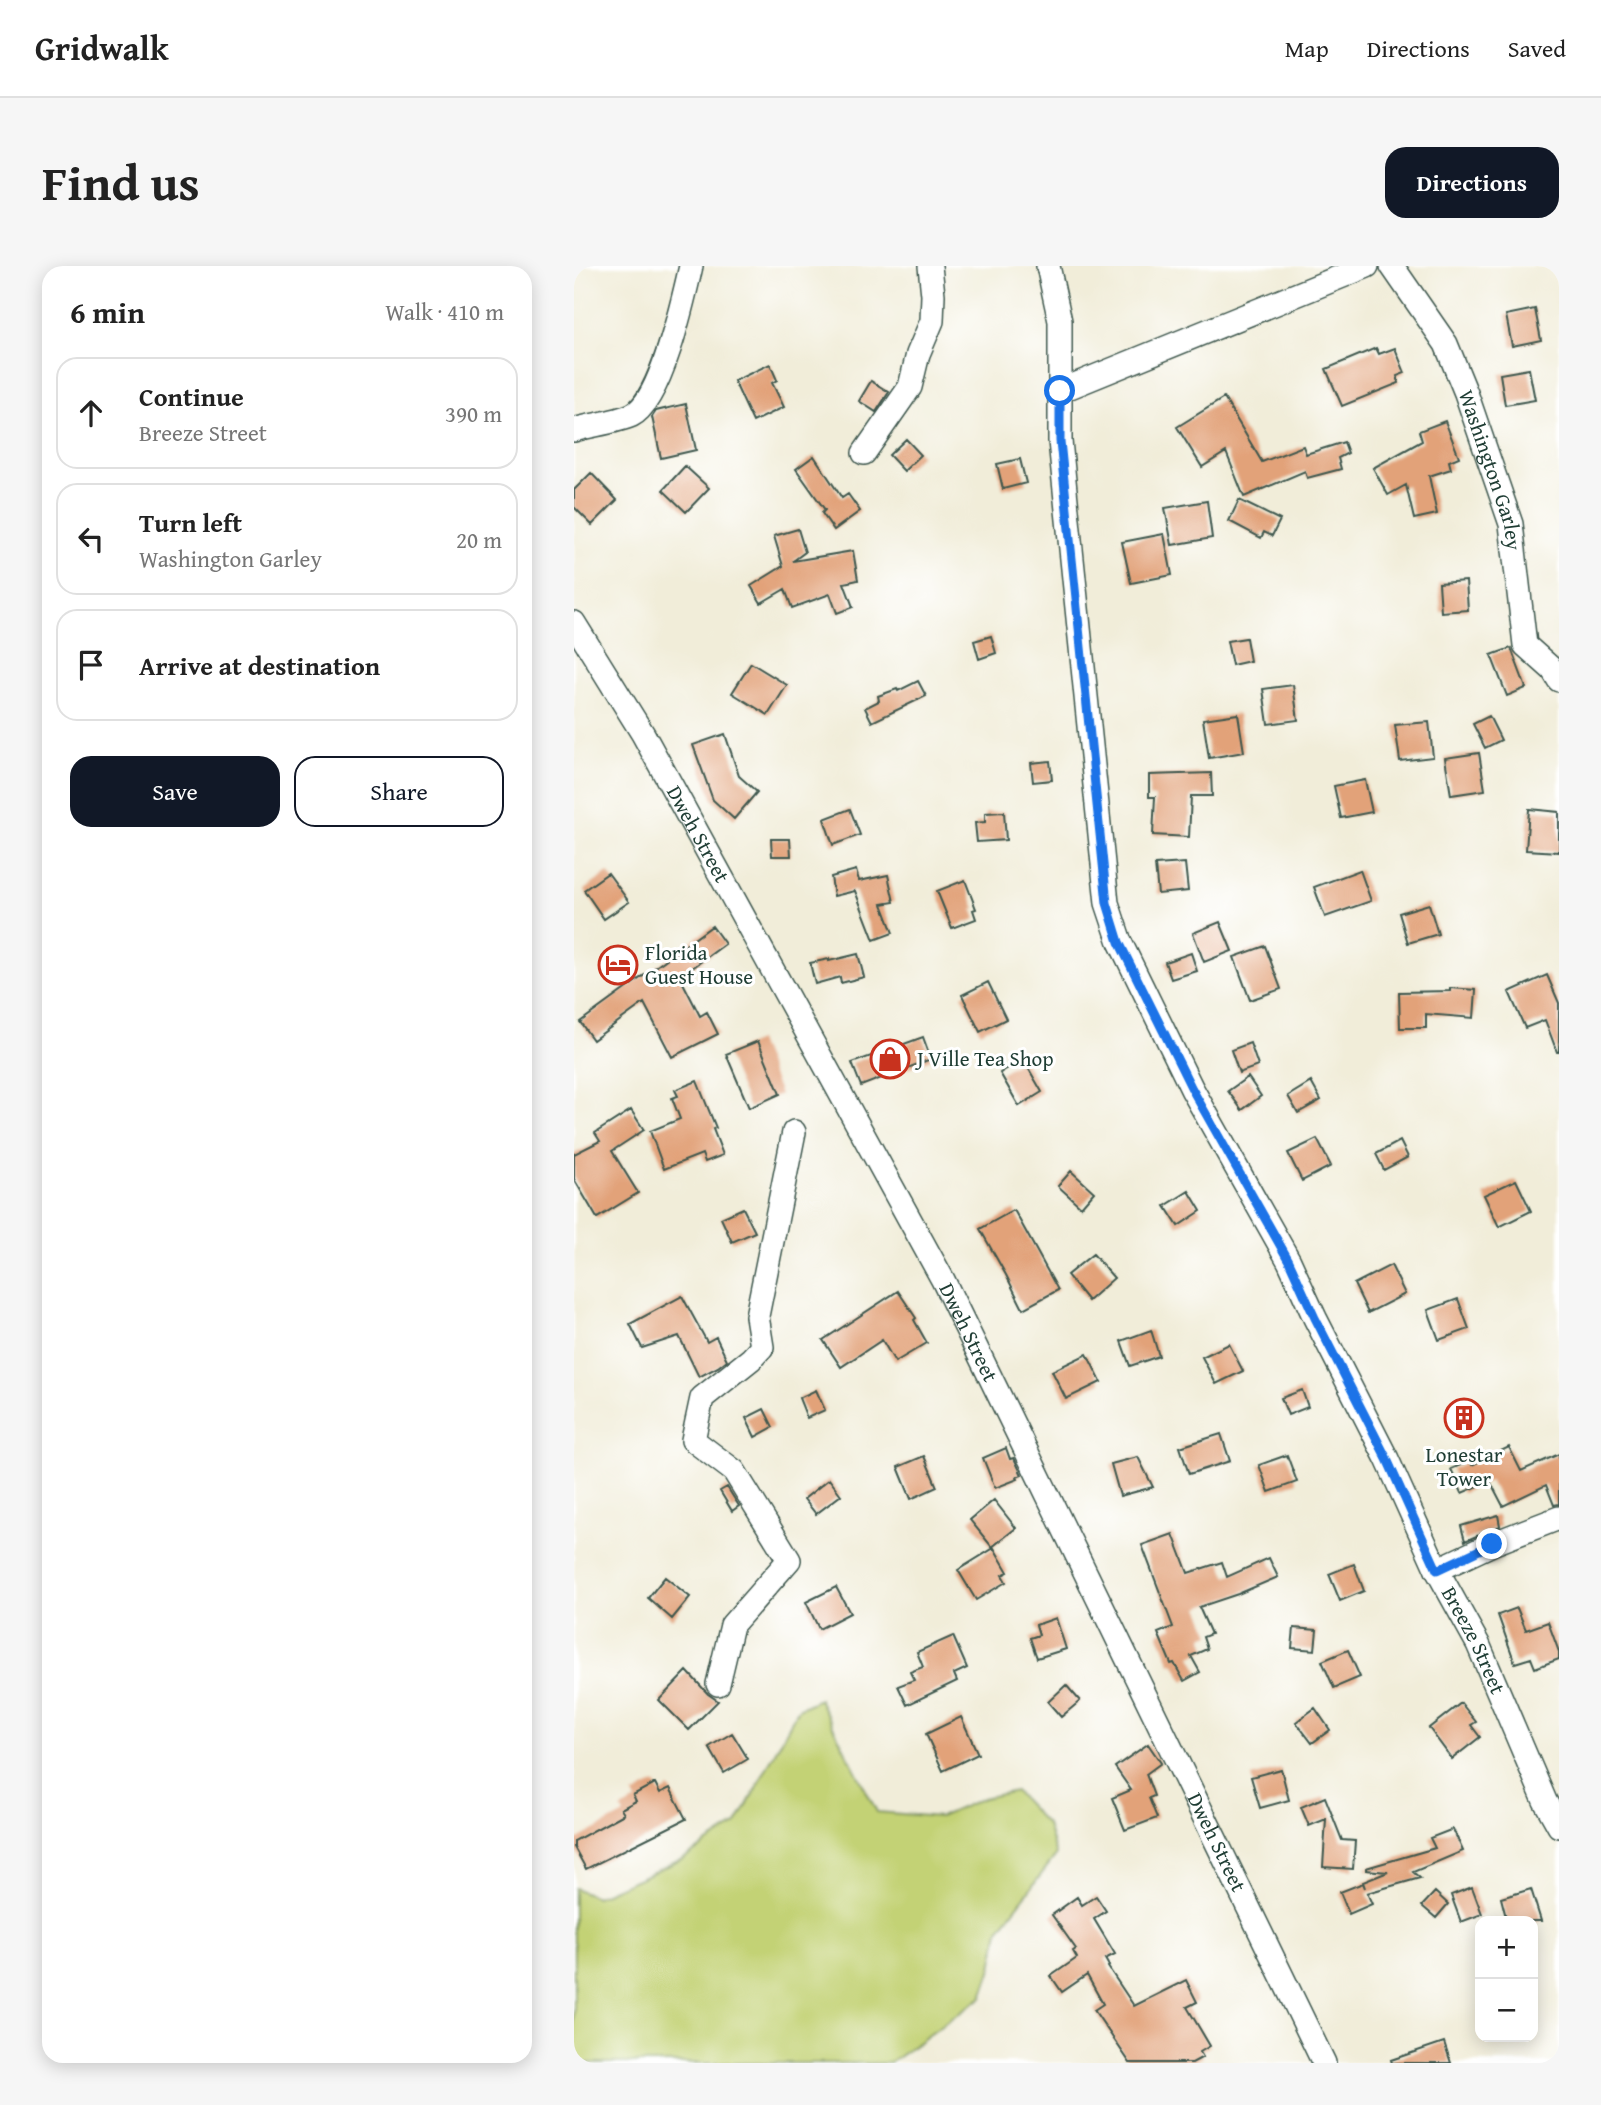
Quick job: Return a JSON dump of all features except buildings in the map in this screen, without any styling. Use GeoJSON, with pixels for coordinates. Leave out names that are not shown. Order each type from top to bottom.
{"type":"FeatureCollection","features":[{"type":"Feature","properties":{"kind":"street"},"geometry":{"type":"LineString","coordinates":[[574,429],[634,414],[648,399],[673,337],[691,266]]}},
{"type":"Feature","properties":{"kind":"street"},"geometry":{"type":"LineString","coordinates":[[864,453],[910,387],[918,354],[932,321],[930,266]]}},
{"type":"Feature","properties":{"kind":"street","name":"Breeze Street"},"geometry":{"type":"LineString","coordinates":[[1048,266],[1060,321],[1060,441],[1107,903],[1119,942],[1192,1089],[1289,1261],[1387,1459],[1437,1570],[1478,1644],[1545,1801],[1559,1826]]}},
{"type":"Feature","properties":{"kind":"street"},"geometry":{"type":"LineString","coordinates":[[1060,391],[1367,266]]}},
{"type":"Feature","properties":{"kind":"street","name":"Washington Garley"},"geometry":{"type":"LineString","coordinates":[[1392,266],[1446,344],[1456,368],[1511,524],[1525,645],[1553,670],[1559,680]]}},
{"type":"Feature","properties":{"kind":"street","name":"Dweh Street"},"geometry":{"type":"LineString","coordinates":[[574,623],[643,734],[943,1280],[1316,2059]]}},
{"type":"Feature","properties":{"kind":"street"},"geometry":{"type":"LineString","coordinates":[[718,1684],[732,1625],[789,1560],[734,1471],[693,1440],[702,1398],[762,1347],[757,1316],[794,1132]]}},
{"type":"Feature","properties":{"kind":"street"},"geometry":{"type":"LineString","coordinates":[[1437,1570],[1492,1544],[1559,1518]]}},
{"type":"Feature","properties":{"kind":"green space"},"geometry":{"type":"Polygon","coordinates":[[[819,1699],[877,1812],[940,1817],[983,1798],[1015,1791],[1047,1825],[1056,1855],[999,1930],[992,1968],[982,1997],[890,2063],[574,2063],[574,1888],[596,1897],[683,1859],[737,1824],[798,1709],[819,1699]]]}},
{"type":"Feature","properties":{"kind":"place","name":"Florida Guest House"},"geometry":{"type":"Point","coordinates":[618,965]}},
{"type":"Feature","properties":{"kind":"place","name":"J Ville Tea Shop"},"geometry":{"type":"Point","coordinates":[890,1059]}},
{"type":"Feature","properties":{"kind":"place","name":"Lonestar Tower"},"geometry":{"type":"Point","coordinates":[1464,1418]}},
{"type":"Feature","properties":{"kind":"route"},"geometry":{"type":"LineString","coordinates":[[1060,391],[1060,441],[1107,903],[1119,942],[1192,1089],[1289,1261],[1387,1459],[1437,1570],[1492,1544]]}}]}
